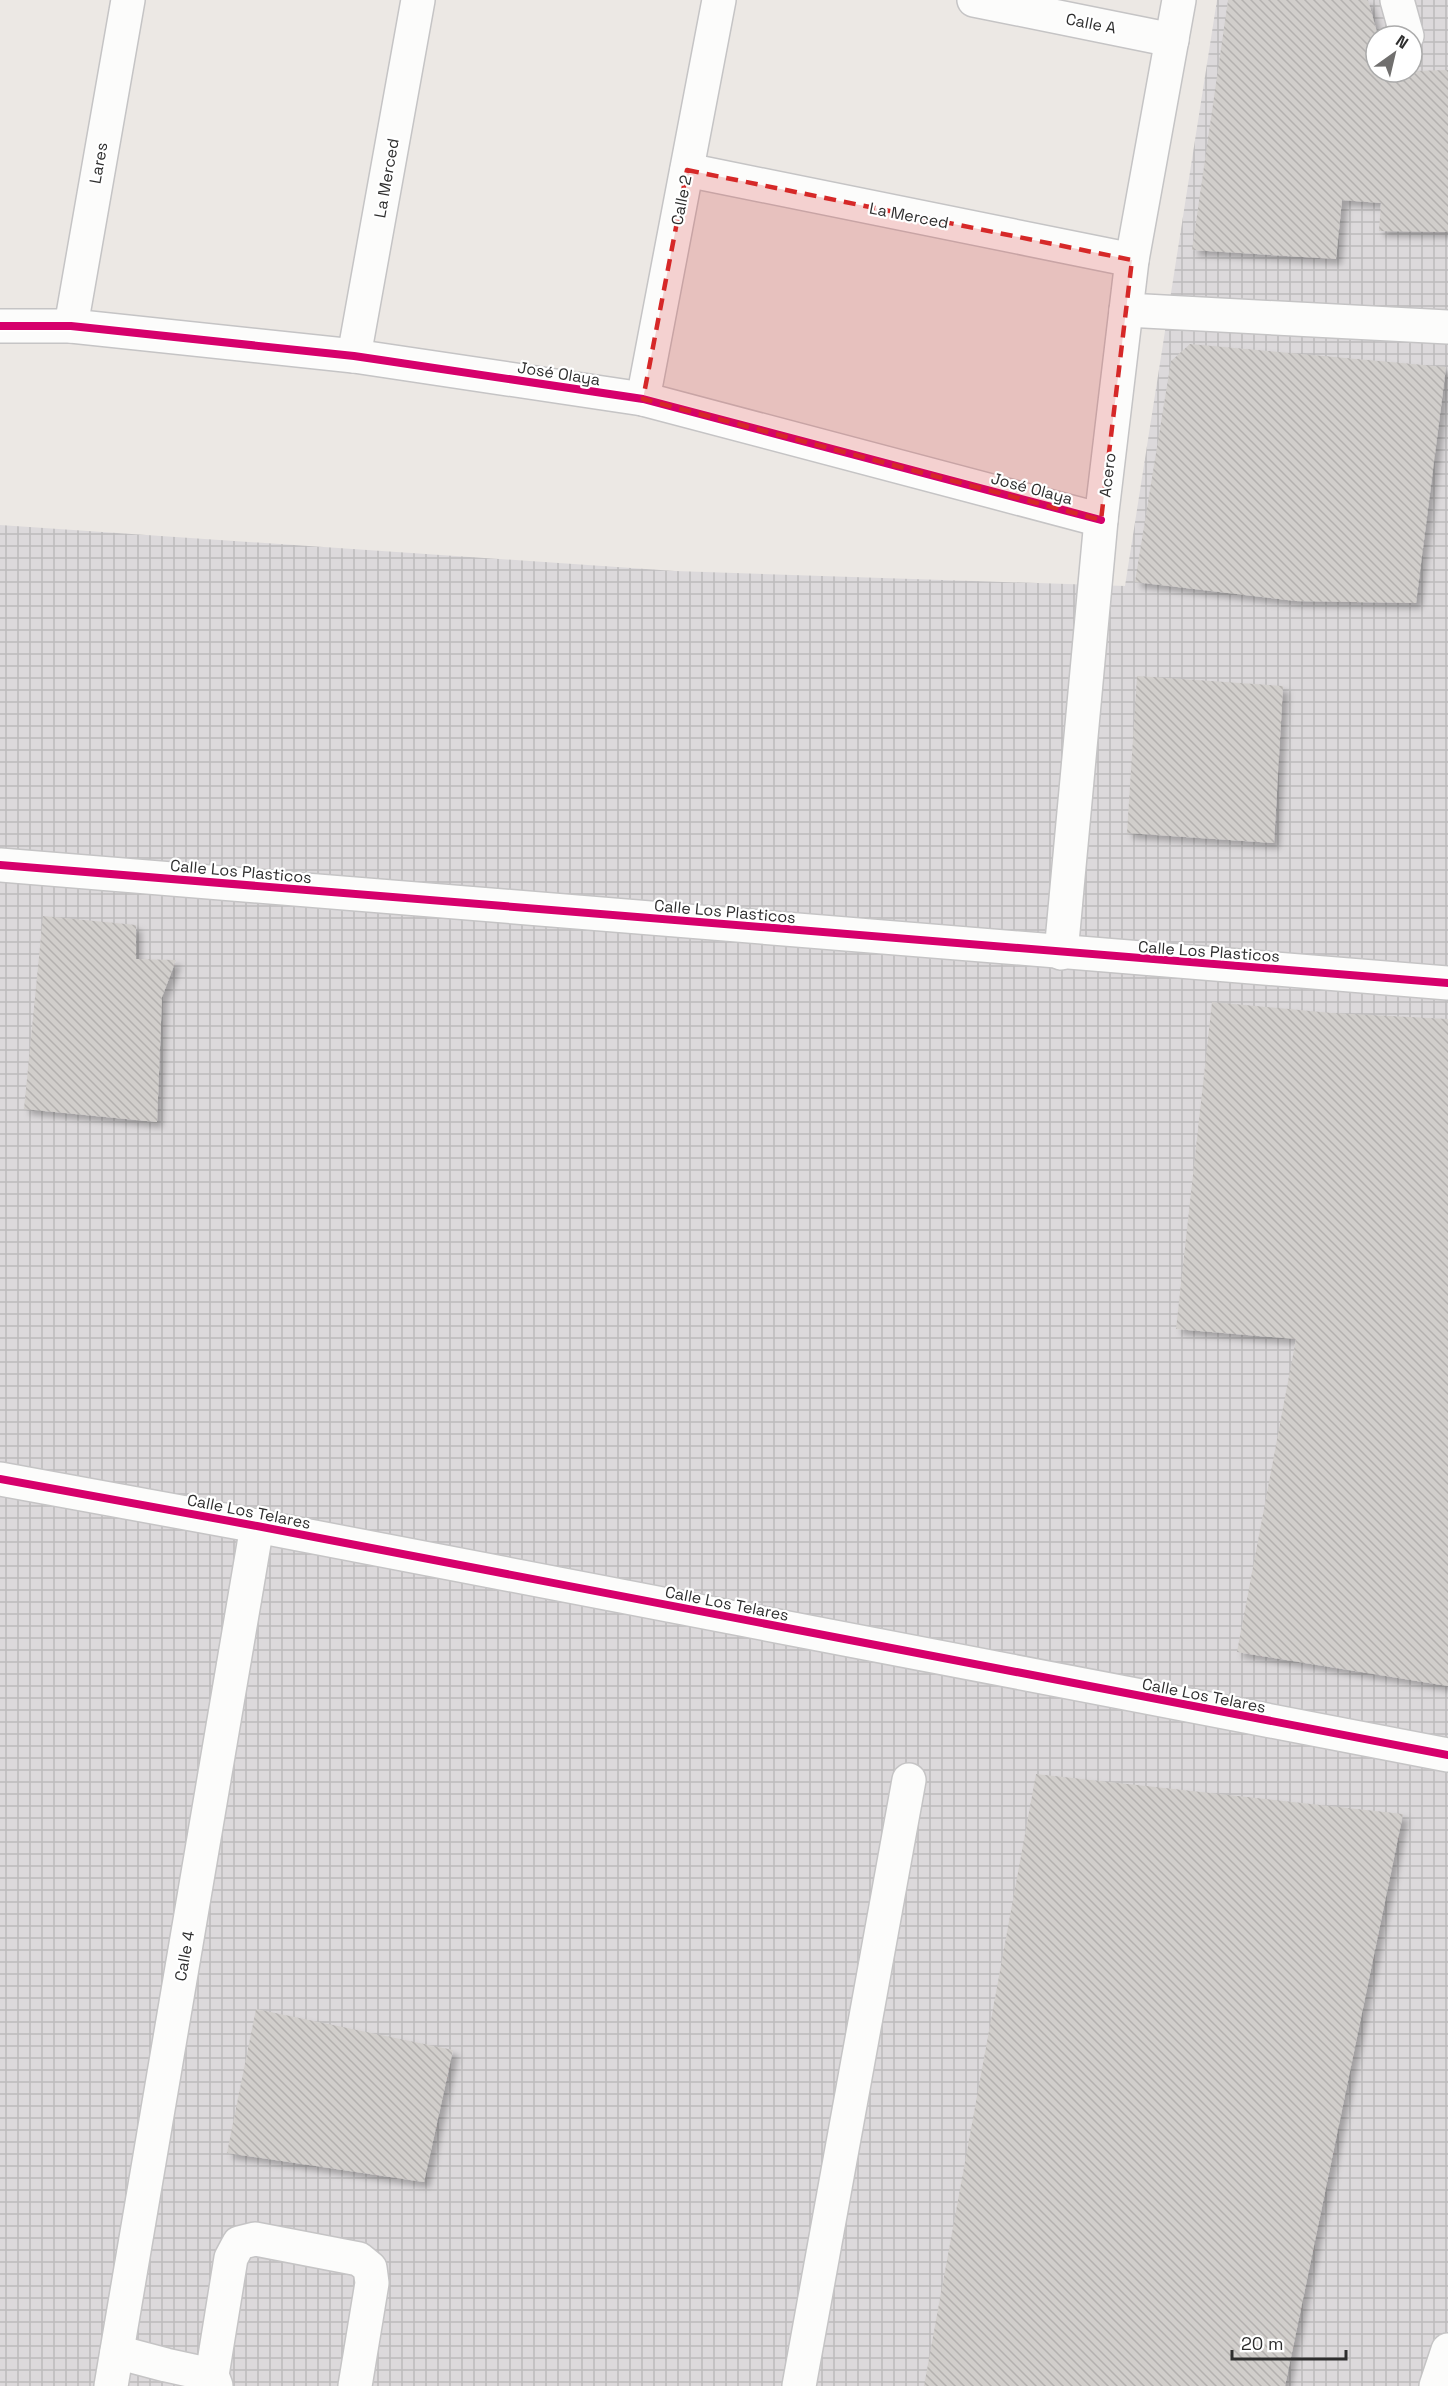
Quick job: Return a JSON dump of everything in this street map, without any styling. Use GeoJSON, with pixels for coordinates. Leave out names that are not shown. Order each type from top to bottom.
{"type":"FeatureCollection","features":[{"type":"Feature","properties":{"kind":"street","name":"Lares"},"geometry":{"type":"LineString","coordinates":[[70,326],[128,0]]}},
{"type":"Feature","properties":{"kind":"street","name":"La Merced"},"geometry":{"type":"LineString","coordinates":[[354,356],[418,0]]}},
{"type":"Feature","properties":{"kind":"street","name":"Calle 2"},"geometry":{"type":"LineString","coordinates":[[643,399],[719,0]]}},
{"type":"Feature","properties":{"kind":"street","name":"Calle A"},"geometry":{"type":"LineString","coordinates":[[974,0],[1172,40]]}},
{"type":"Feature","properties":{"kind":"street","name":"Acero"},"geometry":{"type":"LineString","coordinates":[[1061,953],[1101,520],[1132,260],[1179,0]]}},
{"type":"Feature","properties":{"kind":"street"},"geometry":{"type":"LineString","coordinates":[[1397,0],[1404,24]]}},
{"type":"Feature","properties":{"kind":"street","name":"La Merced"},"geometry":{"type":"LineString","coordinates":[[687,170],[1132,260]]}},
{"type":"Feature","properties":{"kind":"street"},"geometry":{"type":"LineString","coordinates":[[1126,310],[1448,327]]}},
{"type":"Feature","properties":{"kind":"street","name":"José Olaya"},"geometry":{"type":"LineString","coordinates":[[0,326],[70,326],[354,356],[643,399],[1101,520]]}},
{"type":"Feature","properties":{"kind":"street","name":"Calle Los Plasticos"},"geometry":{"type":"LineString","coordinates":[[0,865],[1448,983]]}},
{"type":"Feature","properties":{"kind":"street","name":"Calle Los Telares"},"geometry":{"type":"LineString","coordinates":[[0,1479],[257,1526],[1448,1755]]}},
{"type":"Feature","properties":{"kind":"street","name":"Calle 4"},"geometry":{"type":"LineString","coordinates":[[111,2386],[257,1526]]}},
{"type":"Feature","properties":{"kind":"street"},"geometry":{"type":"LineString","coordinates":[[799,2386],[909,1780]]}},
{"type":"Feature","properties":{"kind":"street"},"geometry":{"type":"LineString","coordinates":[[117,2352],[214,2380],[231,2258],[239,2243],[255,2239],[359,2259],[370,2268],[372,2283],[355,2386]]}},
{"type":"Feature","properties":{"kind":"street"},"geometry":{"type":"LineString","coordinates":[[1436,2386],[1448,2350]]}},
{"type":"Feature","properties":{"kind":"highlighted area"},"geometry":{"type":"Polygon","coordinates":[[[687,170],[1132,260],[1101,520],[643,399],[687,170]]]}},
{"type":"Feature","properties":{"kind":"shaded area"},"geometry":{"type":"Polygon","coordinates":[[[1217,0],[1448,0],[1448,2386],[0,2386],[0,525],[675,571],[1125,586],[1217,0]]]}},
{"type":"Feature","properties":{"kind":"building"},"geometry":{"type":"Polygon","coordinates":[[[1228,0],[1368,0],[1375,24],[1364,24],[1364,84],[1424,84],[1424,71],[1448,70],[1448,232],[1379,231],[1381,203],[1342,200],[1336,259],[1192,250],[1228,0]]]}},
{"type":"Feature","properties":{"kind":"building"},"geometry":{"type":"Polygon","coordinates":[[[1190,344],[1446,367],[1416,603],[1296,601],[1135,582],[1171,361],[1190,344]]]}},
{"type":"Feature","properties":{"kind":"building"},"geometry":{"type":"Polygon","coordinates":[[[1137,676],[1283,686],[1274,843],[1127,833],[1137,676]]]}},
{"type":"Feature","properties":{"kind":"building"},"geometry":{"type":"Polygon","coordinates":[[[43,916],[136,925],[136,959],[176,960],[162,997],[157,1122],[24,1109],[43,916]]]}},
{"type":"Feature","properties":{"kind":"building"},"geometry":{"type":"Polygon","coordinates":[[[1212,1002],[1332,1013],[1448,1019],[1448,1686],[1237,1652],[1296,1339],[1176,1329],[1212,1002]]]}},
{"type":"Feature","properties":{"kind":"building"},"geometry":{"type":"Polygon","coordinates":[[[1036,1774],[1403,1814],[1285,2386],[924,2386],[1036,1774]]]}},
{"type":"Feature","properties":{"kind":"building"},"geometry":{"type":"Polygon","coordinates":[[[256,2009],[453,2050],[424,2182],[227,2153],[256,2009]]]}},
{"type":"Feature","properties":{"kind":"cycle path"},"geometry":{"type":"LineString","coordinates":[[0,326],[71,326],[354,356],[643,399],[1101,520]]}},
{"type":"Feature","properties":{"kind":"cycle path"},"geometry":{"type":"LineString","coordinates":[[0,865],[1448,983]]}},
{"type":"Feature","properties":{"kind":"cycle path"},"geometry":{"type":"LineString","coordinates":[[0,1479],[257,1526],[1448,1755]]}}]}
